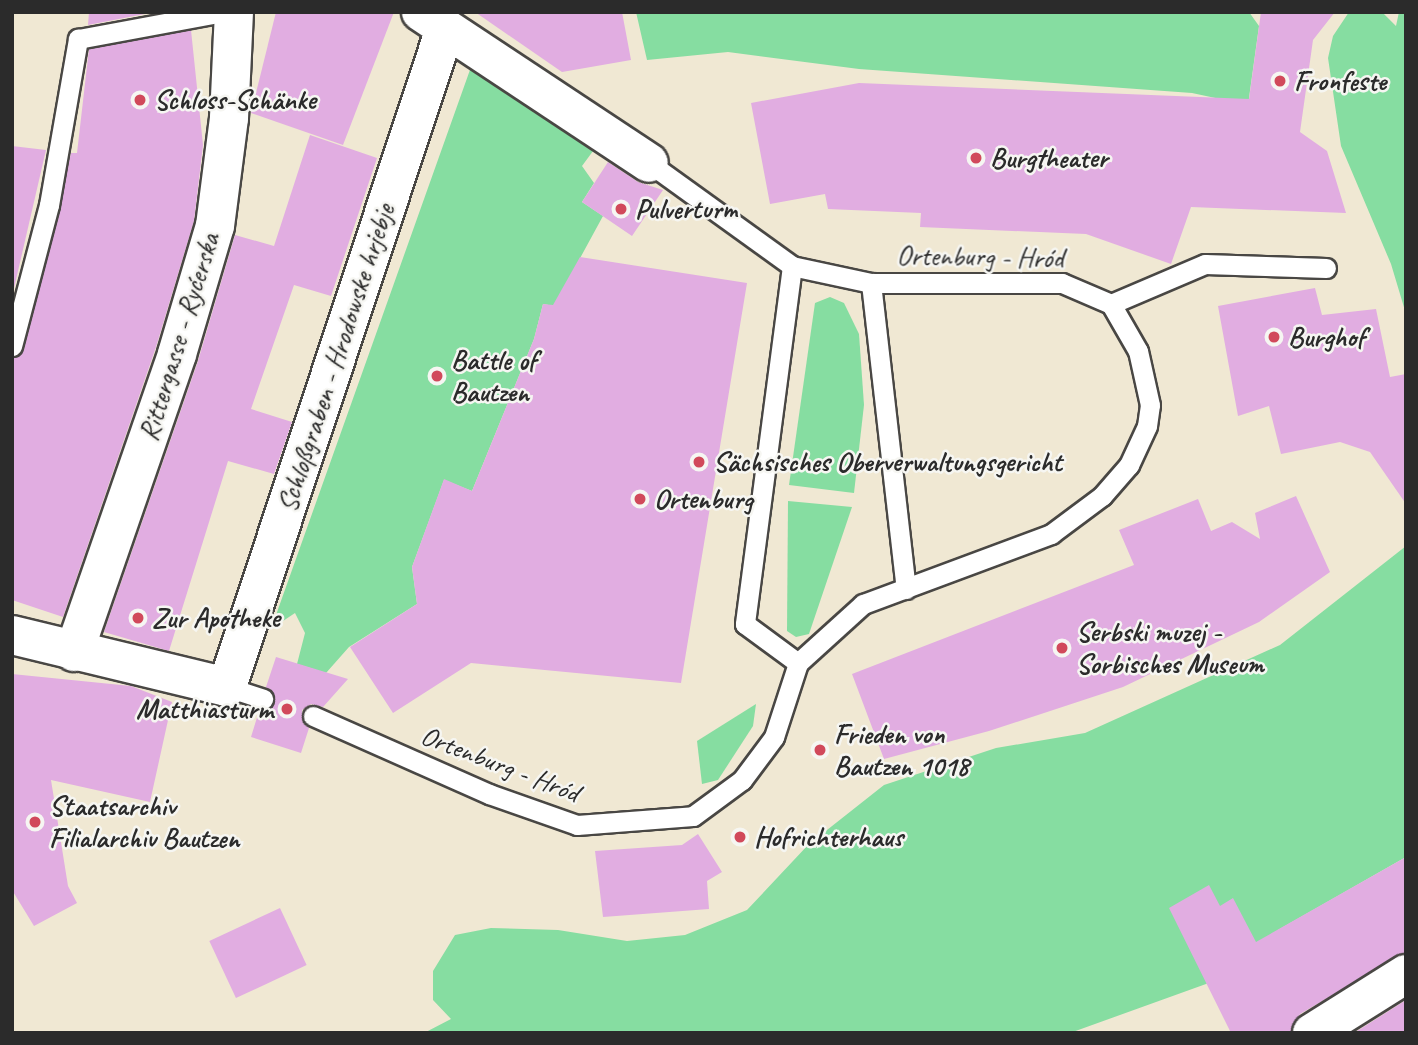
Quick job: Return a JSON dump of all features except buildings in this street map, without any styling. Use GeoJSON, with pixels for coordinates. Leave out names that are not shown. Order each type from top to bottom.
{"type":"FeatureCollection","features":[{"type":"Feature","properties":{"kind":"street","name":"Rittergasse - Ryćerska"},"geometry":{"type":"LineString","coordinates":[[74,652],[177,354],[215,226],[229,118],[234,12]]}},
{"type":"Feature","properties":{"kind":"street"},"geometry":{"type":"LineString","coordinates":[[433,20],[642,158]]}},
{"type":"Feature","properties":{"kind":"street","name":"Schloßgraben - Hrodowske hrjebje"},"geometry":{"type":"LineString","coordinates":[[227,687],[433,20]]}},
{"type":"Feature","properties":{"kind":"street"},"geometry":{"type":"LineString","coordinates":[[12,635],[227,687]]}},
{"type":"Feature","properties":{"kind":"street"},"geometry":{"type":"LineString","coordinates":[[1312,1033],[1406,974]]}},
{"type":"Feature","properties":{"kind":"lane"},"geometry":{"type":"LineString","coordinates":[[12,346],[48,205],[78,39],[223,12]]}},
{"type":"Feature","properties":{"kind":"lane","name":"Ortenburg - Hród"},"geometry":{"type":"LineString","coordinates":[[313,716],[489,794],[577,825],[635,823],[694,816],[742,780],[774,737],[798,663],[863,604],[1051,534],[1102,496],[1129,465],[1147,426],[1150,405],[1138,351],[1111,304],[1062,283],[872,283],[792,266],[642,158]]}},
{"type":"Feature","properties":{"kind":"lane"},"geometry":{"type":"LineString","coordinates":[[1111,304],[1205,264],[1326,268]]}},
{"type":"Feature","properties":{"kind":"lane"},"geometry":{"type":"LineString","coordinates":[[792,266],[745,624],[798,663]]}},
{"type":"Feature","properties":{"kind":"lane","name":"Ortenburg - Hród"},"geometry":{"type":"LineString","coordinates":[[872,283],[906,589]]}},
{"type":"Feature","properties":{"kind":"lane"},"geometry":{"type":"LineString","coordinates":[[227,687],[262,699]]}},
{"type":"Feature","properties":{"kind":"green space"},"geometry":{"type":"Polygon","coordinates":[[[636,12],[1249,12],[1259,26],[1248,105],[1192,93],[859,69],[728,52],[647,60],[636,12]]]}},
{"type":"Feature","properties":{"kind":"green space"},"geometry":{"type":"Polygon","coordinates":[[[1349,12],[1382,12],[1396,26],[1399,12],[1406,12],[1406,314],[1391,264],[1341,146],[1328,58],[1333,36],[1349,12]]]}},
{"type":"Feature","properties":{"kind":"green space"},"geometry":{"type":"Polygon","coordinates":[[[471,67],[596,147],[582,166],[594,183],[582,202],[603,216],[554,306],[543,304],[534,339],[472,491],[444,480],[412,567],[417,604],[349,647],[326,673],[297,664],[305,633],[295,613],[271,629],[471,67]]]}},
{"type":"Feature","properties":{"kind":"green space"},"geometry":{"type":"Polygon","coordinates":[[[830,297],[844,303],[859,334],[864,405],[854,493],[789,485],[815,303],[830,297]]]}},
{"type":"Feature","properties":{"kind":"green space"},"geometry":{"type":"Polygon","coordinates":[[[788,501],[852,507],[809,634],[796,637],[787,631],[788,501]]]}},
{"type":"Feature","properties":{"kind":"green space"},"geometry":{"type":"Polygon","coordinates":[[[1406,546],[1406,857],[1278,930],[1272,951],[1206,984],[1070,1033],[424,1033],[451,1019],[433,1000],[433,971],[455,935],[491,928],[558,930],[627,941],[685,935],[747,910],[808,845],[884,785],[996,748],[1085,733],[1280,645],[1406,546]]]}},
{"type":"Feature","properties":{"kind":"green space"},"geometry":{"type":"Polygon","coordinates":[[[756,704],[753,726],[718,780],[702,784],[697,741],[756,704]]]}},
{"type":"Feature","properties":{"kind":"place","name":"Fronfeste"},"geometry":{"type":"Point","coordinates":[1280,81]}},
{"type":"Feature","properties":{"kind":"place","name":"Schloss-Schänke"},"geometry":{"type":"Point","coordinates":[140,100]}},
{"type":"Feature","properties":{"kind":"place","name":"Burgtheater"},"geometry":{"type":"Point","coordinates":[976,158]}},
{"type":"Feature","properties":{"kind":"place","name":"Pulverturm"},"geometry":{"type":"Point","coordinates":[621,209]}},
{"type":"Feature","properties":{"kind":"place","name":"Burghof"},"geometry":{"type":"Point","coordinates":[1274,337]}},
{"type":"Feature","properties":{"kind":"place","name":"Battle of Bautzen"},"geometry":{"type":"Point","coordinates":[437,376]}},
{"type":"Feature","properties":{"kind":"place","name":"Sächsisches Oberverwaltungsgericht"},"geometry":{"type":"Point","coordinates":[699,462]}},
{"type":"Feature","properties":{"kind":"place","name":"Ortenburg"},"geometry":{"type":"Point","coordinates":[640,499]}},
{"type":"Feature","properties":{"kind":"place","name":"Zur Apotheke"},"geometry":{"type":"Point","coordinates":[138,618]}},
{"type":"Feature","properties":{"kind":"place","name":"Serbski muzej - Sorbisches Museum"},"geometry":{"type":"Point","coordinates":[1062,648]}},
{"type":"Feature","properties":{"kind":"place","name":"Matthiasturm"},"geometry":{"type":"Point","coordinates":[287,709]}},
{"type":"Feature","properties":{"kind":"place","name":"Frieden von Bautzen 1018"},"geometry":{"type":"Point","coordinates":[820,750]}},
{"type":"Feature","properties":{"kind":"place","name":"Staatsarchiv Filialarchiv Bautzen"},"geometry":{"type":"Point","coordinates":[35,822]}},
{"type":"Feature","properties":{"kind":"place","name":"Hofrichterhaus"},"geometry":{"type":"Point","coordinates":[740,837]}}]}
